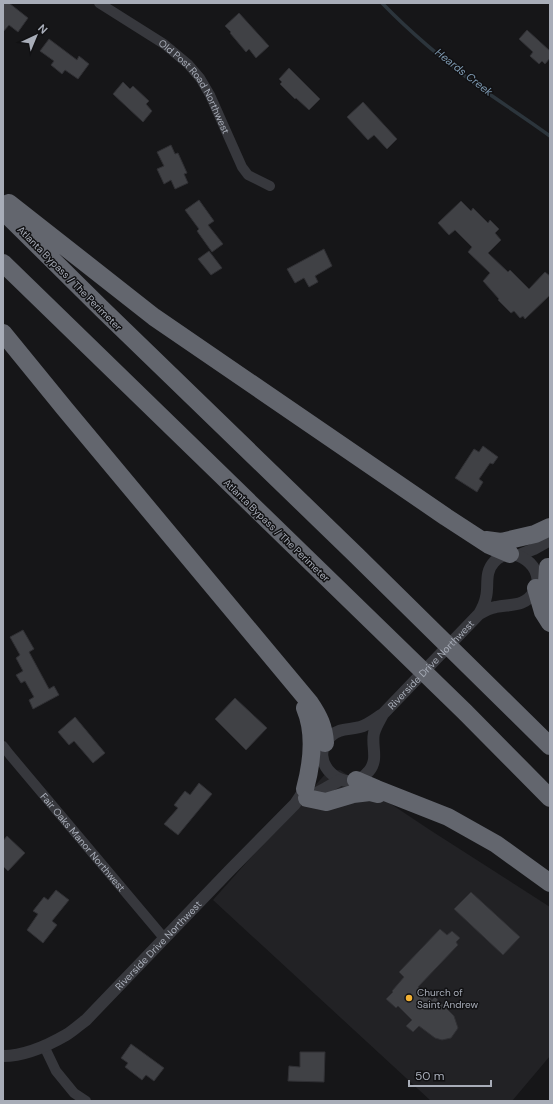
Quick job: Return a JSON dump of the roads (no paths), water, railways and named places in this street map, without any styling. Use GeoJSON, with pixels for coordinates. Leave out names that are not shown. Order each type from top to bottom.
{"type":"FeatureCollection","features":[{"type":"Feature","properties":{"kind":"highway"},"geometry":{"type":"LineString","coordinates":[[3,199],[154,317],[446,517],[489,545],[514,555]]}},
{"type":"Feature","properties":{"kind":"highway","name":"Atlanta Bypass / The Perimeter"},"geometry":{"type":"LineString","coordinates":[[3,211],[550,746]]}},
{"type":"Feature","properties":{"kind":"highway","name":"Atlanta Bypass / The Perimeter"},"geometry":{"type":"LineString","coordinates":[[3,263],[465,712],[550,798]]}},
{"type":"Feature","properties":{"kind":"highway"},"geometry":{"type":"LineString","coordinates":[[3,333],[317,713],[322,724],[324,751]]}},
{"type":"Feature","properties":{"kind":"highway"},"geometry":{"type":"LineString","coordinates":[[480,539],[501,542],[535,534],[550,527]]}},
{"type":"Feature","properties":{"kind":"highway"},"geometry":{"type":"LineString","coordinates":[[549,565],[547,583],[541,590],[543,612],[550,623]]}},
{"type":"Feature","properties":{"kind":"highway"},"geometry":{"type":"LineString","coordinates":[[296,686],[306,711],[311,731],[312,751],[302,797],[326,802],[353,794],[370,792],[397,797]]}},
{"type":"Feature","properties":{"kind":"highway"},"geometry":{"type":"LineString","coordinates":[[348,780],[448,817],[496,844],[550,883]]}},
{"type":"Feature","properties":{"kind":"street","name":"Old Post Road Northwest"},"geometry":{"type":"LineString","coordinates":[[99,3],[164,44],[188,64],[200,78],[210,95],[242,167],[248,174],[270,186]]}},
{"type":"Feature","properties":{"kind":"street"},"geometry":{"type":"LineString","coordinates":[[514,555],[534,549],[550,540]]}},
{"type":"Feature","properties":{"kind":"street"},"geometry":{"type":"LineString","coordinates":[[514,555],[526,558],[531,563],[535,570],[541,590]]}},
{"type":"Feature","properties":{"kind":"street","name":"Riverside Drive Northwest"},"geometry":{"type":"LineString","coordinates":[[3,1056],[24,1053],[44,1046],[66,1035],[86,1020],[302,797],[318,768],[329,737],[341,730],[368,724],[383,714],[476,617],[484,605],[487,575],[490,567],[495,560],[502,556],[514,555]]}},
{"type":"Feature","properties":{"kind":"street","name":"Riverside Drive Northwest"},"geometry":{"type":"LineString","coordinates":[[476,617],[495,607],[516,605],[524,602],[541,590]]}},
{"type":"Feature","properties":{"kind":"street","name":"Riverside Drive Northwest"},"geometry":{"type":"LineString","coordinates":[[302,797],[348,780],[364,776],[369,771],[375,757],[374,734],[383,714]]}},
{"type":"Feature","properties":{"kind":"street","name":"Fair Oaks Manor Northwest"},"geometry":{"type":"LineString","coordinates":[[3,746],[164,938]]}},
{"type":"Feature","properties":{"kind":"street"},"geometry":{"type":"LineString","coordinates":[[324,751],[328,771],[332,775],[348,780]]}},
{"type":"Feature","properties":{"kind":"street"},"geometry":{"type":"LineString","coordinates":[[44,1046],[56,1071],[74,1093],[86,1101]]}},
{"type":"Feature","properties":{"kind":"waterway","name":"Heards Creek"},"geometry":{"type":"LineString","coordinates":[[382,3],[393,15],[456,69],[550,136]]}},
{"type":"Feature","properties":{"kind":"place","name":"Church of Saint Andrew"},"geometry":{"type":"Point","coordinates":[409,998]}}]}
